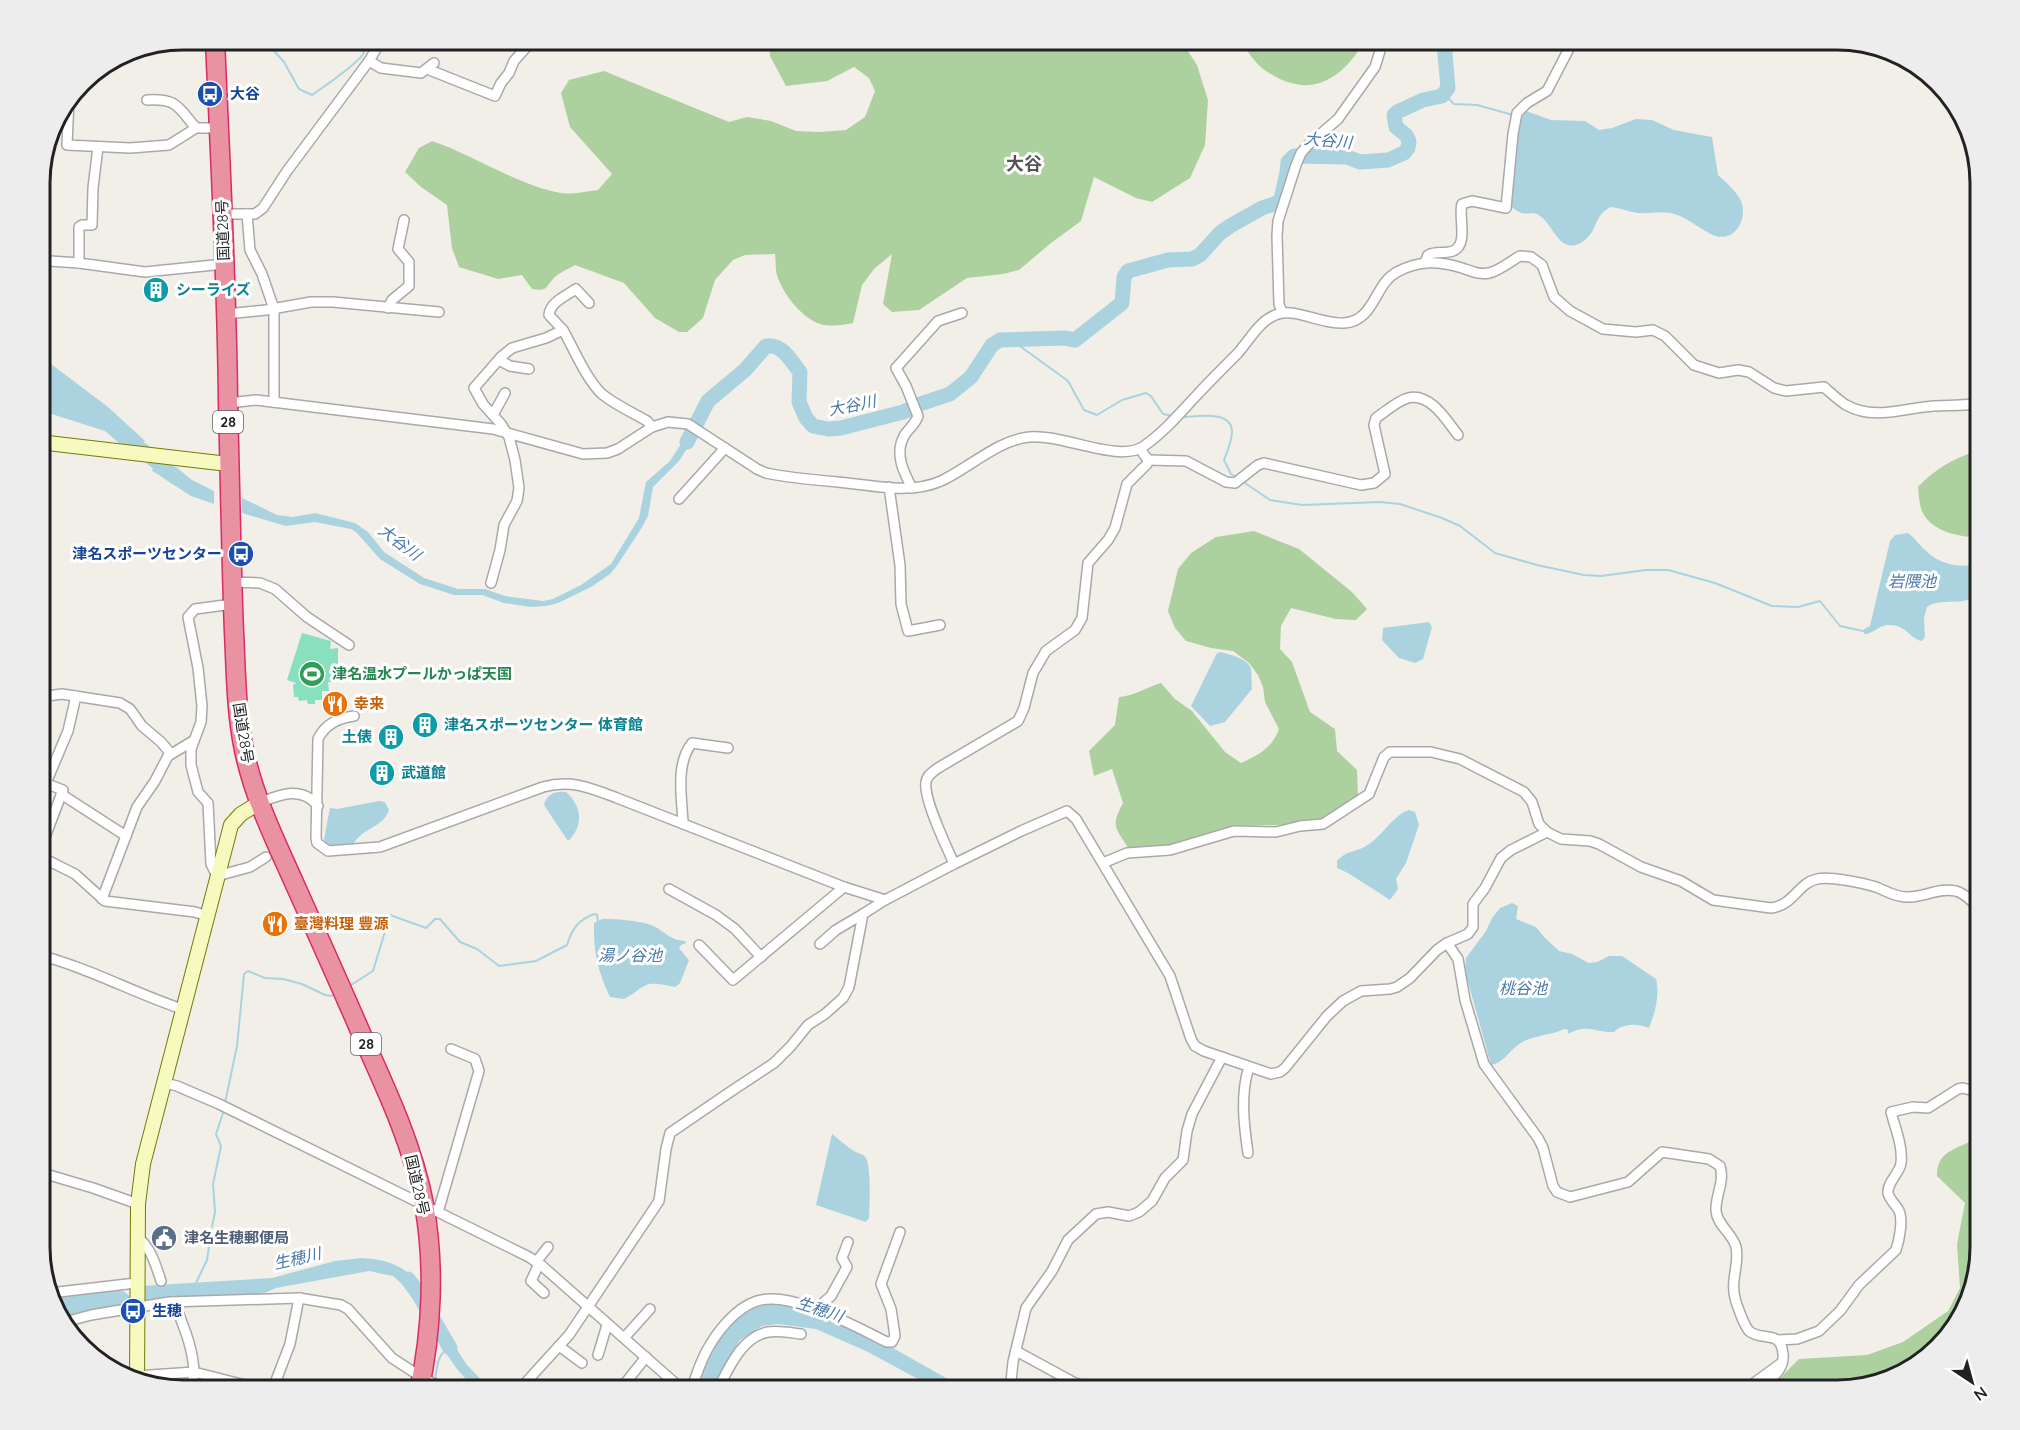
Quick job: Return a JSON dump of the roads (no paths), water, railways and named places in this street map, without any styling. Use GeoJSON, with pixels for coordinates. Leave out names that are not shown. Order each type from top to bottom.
{"type":"FeatureCollection","features":[{"type":"Feature","properties":{"kind":"highway","name":"国道28号"},"geometry":{"type":"LineString","coordinates":[[215,50],[226,314],[232,582],[240,722],[244,748],[259,803],[391,1101],[431,1209],[430,1297],[427,1349],[421,1380]]}},
{"type":"Feature","properties":{"kind":"street"},"geometry":{"type":"LineString","coordinates":[[222,214],[255,214],[263,208],[286,171],[376,50]]}},
{"type":"Feature","properties":{"kind":"street"},"geometry":{"type":"LineString","coordinates":[[369,61],[381,68],[421,73],[431,66],[495,96],[514,61],[524,50]]}},
{"type":"Feature","properties":{"kind":"street"},"geometry":{"type":"LineString","coordinates":[[1282,312],[1279,304],[1278,221],[1296,165],[1301,153],[1309,144],[1338,119],[1375,67],[1380,50]]}},
{"type":"Feature","properties":{"kind":"street"},"geometry":{"type":"LineString","coordinates":[[1425,262],[1428,255],[1452,251],[1460,244],[1462,204],[1472,201],[1506,208],[1517,113],[1527,103],[1547,91],[1568,50]]}},
{"type":"Feature","properties":{"kind":"street"},"geometry":{"type":"LineString","coordinates":[[147,100],[169,100],[196,128]]}},
{"type":"Feature","properties":{"kind":"street"},"geometry":{"type":"LineString","coordinates":[[68,115],[67,145],[130,148],[169,145],[196,128],[219,128]]}},
{"type":"Feature","properties":{"kind":"street"},"geometry":{"type":"LineString","coordinates":[[79,263],[79,227],[92,225],[93,188],[98,147]]}},
{"type":"Feature","properties":{"kind":"street"},"geometry":{"type":"LineString","coordinates":[[247,214],[250,250],[262,274],[274,309],[274,402]]}},
{"type":"Feature","properties":{"kind":"street"},"geometry":{"type":"LineString","coordinates":[[388,308],[392,300],[409,286],[409,262],[398,249],[404,220]]}},
{"type":"Feature","properties":{"kind":"street"},"geometry":{"type":"LineString","coordinates":[[228,403],[256,400],[493,429],[594,455],[618,449],[652,427],[668,422],[688,424],[757,470],[766,473],[912,488],[942,481],[1013,439],[1030,436],[1113,451],[1130,452],[1140,449],[1156,438],[1177,417],[1238,353],[1265,320],[1282,312],[1344,324],[1366,314],[1384,282],[1398,271],[1425,262],[1444,263],[1480,274],[1491,273],[1520,255],[1531,257],[1542,265],[1554,297],[1570,311],[1603,329],[1636,332],[1653,330],[1665,336],[1694,365],[1719,373],[1738,370],[1749,372],[1774,388],[1786,391],[1824,387],[1844,404],[1860,411],[1878,414],[1933,406],[1970,405]]}},
{"type":"Feature","properties":{"kind":"street"},"geometry":{"type":"LineString","coordinates":[[50,261],[145,272],[224,264]]}},
{"type":"Feature","properties":{"kind":"street"},"geometry":{"type":"LineString","coordinates":[[589,303],[576,289],[550,308],[549,315],[562,330],[586,375],[598,389],[652,427]]}},
{"type":"Feature","properties":{"kind":"street"},"geometry":{"type":"LineString","coordinates":[[226,314],[311,302],[439,312]]}},
{"type":"Feature","properties":{"kind":"street"},"geometry":{"type":"LineString","coordinates":[[912,488],[900,463],[902,440],[916,421],[915,406],[896,368],[911,354],[938,321],[962,313]]}},
{"type":"Feature","properties":{"kind":"street"},"geometry":{"type":"LineString","coordinates":[[491,584],[504,525],[517,501],[519,488],[515,460],[507,434],[483,404],[474,388],[512,348],[546,338],[562,330]]}},
{"type":"Feature","properties":{"kind":"street"},"geometry":{"type":"LineString","coordinates":[[499,360],[510,366],[529,369]]}},
{"type":"Feature","properties":{"kind":"street"},"geometry":{"type":"LineString","coordinates":[[493,415],[505,393]]}},
{"type":"Feature","properties":{"kind":"street"},"geometry":{"type":"LineString","coordinates":[[1148,460],[1186,461],[1226,482],[1235,483],[1264,463],[1361,485],[1374,483],[1385,474],[1374,425],[1376,418],[1407,398],[1420,397],[1435,407],[1458,435]]}},
{"type":"Feature","properties":{"kind":"street"},"geometry":{"type":"LineString","coordinates":[[50,443],[228,464]]}},
{"type":"Feature","properties":{"kind":"street"},"geometry":{"type":"LineString","coordinates":[[679,499],[725,448]]}},
{"type":"Feature","properties":{"kind":"street"},"geometry":{"type":"LineString","coordinates":[[1140,449],[1148,460]]}},
{"type":"Feature","properties":{"kind":"street"},"geometry":{"type":"LineString","coordinates":[[954,864],[928,801],[926,788],[928,777],[938,768],[1018,721],[1024,708],[1033,673],[1046,651],[1075,630],[1082,618],[1088,563],[1115,528],[1127,484],[1145,467],[1148,460]]}},
{"type":"Feature","properties":{"kind":"street"},"geometry":{"type":"LineString","coordinates":[[889,487],[900,565],[901,604],[908,631],[940,625]]}},
{"type":"Feature","properties":{"kind":"street"},"geometry":{"type":"LineString","coordinates":[[232,582],[260,583],[275,589],[307,617],[349,645]]}},
{"type":"Feature","properties":{"kind":"street"},"geometry":{"type":"LineString","coordinates":[[217,876],[211,864],[208,803],[198,792],[191,765],[191,749],[201,722],[202,706],[189,617],[195,609],[233,604]]}},
{"type":"Feature","properties":{"kind":"street"},"geometry":{"type":"LineString","coordinates":[[50,696],[62,694],[125,705],[142,726],[171,754]]}},
{"type":"Feature","properties":{"kind":"street"},"geometry":{"type":"LineString","coordinates":[[50,768],[68,731],[76,696]]}},
{"type":"Feature","properties":{"kind":"street"},"geometry":{"type":"LineString","coordinates":[[354,716],[344,717],[327,726],[318,739],[316,838],[317,843],[323,849],[332,851],[380,847],[543,787],[566,783],[599,791],[885,900]]}},
{"type":"Feature","properties":{"kind":"street"},"geometry":{"type":"LineString","coordinates":[[102,899],[137,807],[171,754],[193,741]]}},
{"type":"Feature","properties":{"kind":"street"},"geometry":{"type":"LineString","coordinates":[[683,824],[682,766],[687,750],[692,743],[728,748]]}},
{"type":"Feature","properties":{"kind":"street"},"geometry":{"type":"LineString","coordinates":[[1102,863],[1127,853],[1170,850],[1234,831],[1276,832],[1300,826],[1323,824],[1369,794],[1384,757],[1390,752],[1431,752],[1460,759],[1520,789],[1528,796],[1539,824],[1547,832],[1561,839],[1590,841],[1599,844],[1641,867],[1681,881],[1704,896],[1722,903],[1779,907],[1787,903],[1812,881],[1824,878],[1872,886],[1901,897],[1921,896],[1944,890],[1959,892],[1970,902]]}},
{"type":"Feature","properties":{"kind":"street"},"geometry":{"type":"LineString","coordinates":[[50,785],[63,790],[50,824]]}},
{"type":"Feature","properties":{"kind":"street"},"geometry":{"type":"LineString","coordinates":[[134,1371],[138,1204],[143,1164],[232,823],[241,814],[259,803],[278,795],[291,793],[306,796],[318,806]]}},
{"type":"Feature","properties":{"kind":"street"},"geometry":{"type":"LineString","coordinates":[[61,794],[126,836]]}},
{"type":"Feature","properties":{"kind":"street"},"geometry":{"type":"LineString","coordinates":[[820,944],[836,930],[885,900],[1021,831],[1067,811],[1076,819],[1170,976],[1192,1042],[1204,1051],[1268,1074],[1280,1072],[1343,1001],[1360,991],[1397,987],[1410,978],[1437,950],[1470,932],[1473,927],[1473,904],[1485,888],[1501,858],[1511,850],[1547,832]]}},
{"type":"Feature","properties":{"kind":"street"},"geometry":{"type":"LineString","coordinates":[[217,876],[249,867],[266,857]]}},
{"type":"Feature","properties":{"kind":"street"},"geometry":{"type":"LineString","coordinates":[[50,860],[75,874],[102,899],[125,905],[207,915]]}},
{"type":"Feature","properties":{"kind":"street"},"geometry":{"type":"LineString","coordinates":[[699,945],[733,980],[844,886]]}},
{"type":"Feature","properties":{"kind":"street"},"geometry":{"type":"LineString","coordinates":[[669,889],[716,915],[735,929],[761,957]]}},
{"type":"Feature","properties":{"kind":"street"},"geometry":{"type":"LineString","coordinates":[[528,1380],[559,1346],[587,1308],[659,1201],[670,1133],[733,1089],[774,1064],[808,1025],[843,998],[849,987],[863,914]]}},
{"type":"Feature","properties":{"kind":"street"},"geometry":{"type":"LineString","coordinates":[[1447,943],[1458,958],[1465,1000],[1484,1064],[1538,1138],[1557,1192],[1570,1197],[1624,1184],[1662,1152],[1709,1158],[1717,1163],[1722,1178],[1716,1214],[1736,1249],[1732,1285],[1748,1330],[1757,1335],[1770,1336],[1778,1340],[1797,1339],[1819,1330],[1840,1311],[1859,1285],[1896,1251],[1900,1214],[1888,1195],[1888,1189],[1901,1166],[1901,1158],[1891,1112],[1915,1107],[1928,1108],[1958,1089],[1970,1090]]}},
{"type":"Feature","properties":{"kind":"street"},"geometry":{"type":"LineString","coordinates":[[50,958],[73,964],[182,1009]]}},
{"type":"Feature","properties":{"kind":"street"},"geometry":{"type":"LineString","coordinates":[[431,1209],[479,1071],[475,1059],[451,1049]]}},
{"type":"Feature","properties":{"kind":"street"},"geometry":{"type":"LineString","coordinates":[[1011,1380],[1012,1362],[1026,1308],[1052,1271],[1069,1238],[1099,1213],[1124,1216],[1139,1212],[1156,1195],[1165,1178],[1183,1160],[1186,1131],[1192,1114],[1222,1057]]}},
{"type":"Feature","properties":{"kind":"street"},"geometry":{"type":"LineString","coordinates":[[1248,1153],[1244,1091],[1249,1067]]}},
{"type":"Feature","properties":{"kind":"street"},"geometry":{"type":"LineString","coordinates":[[164,1083],[177,1086],[219,1104],[538,1263],[671,1380]]}},
{"type":"Feature","properties":{"kind":"street"},"geometry":{"type":"LineString","coordinates":[[50,1175],[138,1204]]}},
{"type":"Feature","properties":{"kind":"street"},"geometry":{"type":"LineString","coordinates":[[694,1380],[701,1361],[733,1316],[749,1304],[759,1300],[775,1299],[816,1309],[887,1342],[892,1342],[895,1336],[891,1309],[881,1284],[900,1232]]}},
{"type":"Feature","properties":{"kind":"street"},"geometry":{"type":"LineString","coordinates":[[137,1237],[143,1241],[154,1260],[160,1281]]}},
{"type":"Feature","properties":{"kind":"street"},"geometry":{"type":"LineString","coordinates":[[816,1309],[831,1296],[847,1267],[842,1258],[848,1242]]}},
{"type":"Feature","properties":{"kind":"street"},"geometry":{"type":"LineString","coordinates":[[544,1293],[531,1281],[548,1247]]}},
{"type":"Feature","properties":{"kind":"street"},"geometry":{"type":"LineString","coordinates":[[58,1292],[136,1285]]}},
{"type":"Feature","properties":{"kind":"street"},"geometry":{"type":"LineString","coordinates":[[72,1320],[137,1305],[174,1302],[299,1298],[341,1305],[348,1309],[392,1358],[419,1380]]}},
{"type":"Feature","properties":{"kind":"street"},"geometry":{"type":"LineString","coordinates":[[276,1380],[290,1344],[299,1298]]}},
{"type":"Feature","properties":{"kind":"street"},"geometry":{"type":"LineString","coordinates":[[174,1302],[194,1359],[193,1380]]}},
{"type":"Feature","properties":{"kind":"street"},"geometry":{"type":"LineString","coordinates":[[624,1338],[650,1309]]}},
{"type":"Feature","properties":{"kind":"street"},"geometry":{"type":"LineString","coordinates":[[598,1355],[607,1324]]}},
{"type":"Feature","properties":{"kind":"street"},"geometry":{"type":"LineString","coordinates":[[724,1380],[742,1349],[757,1336],[772,1332],[801,1334]]}},
{"type":"Feature","properties":{"kind":"street"},"geometry":{"type":"LineString","coordinates":[[1770,1380],[1779,1371],[1782,1363],[1783,1353],[1778,1340]]}},
{"type":"Feature","properties":{"kind":"street"},"geometry":{"type":"LineString","coordinates":[[559,1346],[582,1363]]}},
{"type":"Feature","properties":{"kind":"street"},"geometry":{"type":"LineString","coordinates":[[1016,1351],[1069,1380]]}},
{"type":"Feature","properties":{"kind":"street"},"geometry":{"type":"LineString","coordinates":[[628,1380],[646,1358]]}},
{"type":"Feature","properties":{"kind":"street"},"geometry":{"type":"LineString","coordinates":[[1759,1380],[1782,1363]]}},
{"type":"Feature","properties":{"kind":"street"},"geometry":{"type":"LineString","coordinates":[[153,1377],[194,1372],[225,1380]]}},
{"type":"Feature","properties":{"kind":"water"},"geometry":{"type":"Polygon","coordinates":[[[1526,111],[1551,120],[1585,121],[1599,130],[1636,119],[1652,120],[1674,130],[1712,137],[1718,175],[1735,192],[1742,205],[1742,219],[1739,226],[1730,235],[1716,236],[1674,214],[1638,213],[1611,207],[1602,214],[1586,239],[1570,246],[1564,243],[1540,216],[1520,212],[1509,206],[1520,121],[1526,111]]]}},
{"type":"Feature","properties":{"kind":"water"},"geometry":{"type":"Polygon","coordinates":[[[50,363],[108,407],[145,441],[134,445],[119,443],[105,431],[50,414],[50,363]]]}},
{"type":"Feature","properties":{"kind":"water","name":"大谷川"},"geometry":{"type":"Polygon","coordinates":[[[690,430],[697,433],[679,461],[653,487],[648,516],[616,567],[591,587],[558,603],[546,606],[530,607],[504,603],[482,595],[454,595],[420,584],[380,559],[351,529],[315,522],[286,526],[242,513],[242,498],[277,515],[293,517],[315,513],[355,523],[368,532],[384,552],[424,578],[458,589],[485,589],[505,596],[543,601],[553,599],[581,585],[611,564],[639,518],[646,482],[670,461],[690,430]]]}},
{"type":"Feature","properties":{"kind":"water"},"geometry":{"type":"Polygon","coordinates":[[[163,466],[176,467],[192,480],[214,491],[214,504],[191,496],[151,470],[163,466]]]}},
{"type":"Feature","properties":{"kind":"water","name":"岩隈池"},"geometry":{"type":"Polygon","coordinates":[[[1908,533],[1932,556],[1945,563],[1970,566],[1970,599],[1933,604],[1927,607],[1924,618],[1925,637],[1922,641],[1894,625],[1887,625],[1864,634],[1864,629],[1870,626],[1890,541],[1895,535],[1908,533]]]}},
{"type":"Feature","properties":{"kind":"water"},"geometry":{"type":"Polygon","coordinates":[[[1429,622],[1432,627],[1423,659],[1415,663],[1399,658],[1382,640],[1383,628],[1429,622]]]}},
{"type":"Feature","properties":{"kind":"water"},"geometry":{"type":"Polygon","coordinates":[[[1221,652],[1249,665],[1252,689],[1225,722],[1210,726],[1191,706],[1217,653],[1221,652]]]}},
{"type":"Feature","properties":{"kind":"water"},"geometry":{"type":"Polygon","coordinates":[[[566,792],[575,803],[579,816],[577,829],[568,841],[544,805],[552,794],[566,792]]]}},
{"type":"Feature","properties":{"kind":"water"},"geometry":{"type":"Polygon","coordinates":[[[379,801],[385,802],[389,810],[386,816],[361,835],[353,845],[329,847],[325,844],[330,808],[337,809],[379,801]]]}},
{"type":"Feature","properties":{"kind":"water"},"geometry":{"type":"Polygon","coordinates":[[[1409,810],[1415,812],[1419,825],[1406,863],[1396,879],[1398,889],[1390,900],[1337,868],[1337,861],[1341,857],[1372,842],[1398,816],[1409,810]]]}},
{"type":"Feature","properties":{"kind":"water","name":"桃谷池"},"geometry":{"type":"Polygon","coordinates":[[[1512,903],[1518,906],[1516,919],[1536,927],[1559,951],[1572,954],[1589,963],[1609,956],[1622,956],[1656,979],[1656,1004],[1649,1028],[1631,1025],[1621,1027],[1614,1032],[1581,1029],[1568,1034],[1568,1030],[1565,1029],[1525,1041],[1500,1062],[1491,1065],[1465,971],[1466,958],[1500,908],[1512,903]]]}},
{"type":"Feature","properties":{"kind":"water","name":"湯ノ谷池"},"geometry":{"type":"Polygon","coordinates":[[[602,919],[645,923],[675,939],[685,941],[686,943],[679,948],[689,960],[680,983],[675,987],[647,985],[624,999],[610,997],[599,970],[595,952],[594,923],[602,919]]]}},
{"type":"Feature","properties":{"kind":"water"},"geometry":{"type":"Polygon","coordinates":[[[832,1134],[863,1155],[868,1163],[870,1196],[869,1218],[866,1222],[816,1205],[832,1134]]]}},
{"type":"Feature","properties":{"kind":"water","name":"生穂川"},"geometry":{"type":"Polygon","coordinates":[[[361,1258],[394,1264],[408,1273],[420,1286],[418,1306],[393,1276],[369,1271],[276,1288],[258,1296],[141,1304],[141,1286],[272,1278],[335,1261],[361,1258]]]}},
{"type":"Feature","properties":{"kind":"water"},"geometry":{"type":"Polygon","coordinates":[[[117,1289],[128,1294],[131,1305],[70,1319],[59,1296],[117,1289]]]}},
{"type":"Feature","properties":{"kind":"water","name":"生穂川"},"geometry":{"type":"Polygon","coordinates":[[[772,1304],[809,1310],[886,1344],[950,1380],[920,1380],[868,1352],[816,1329],[777,1324],[762,1326],[740,1340],[716,1380],[699,1380],[722,1336],[744,1314],[757,1307],[772,1304]]]}},
{"type":"Feature","properties":{"kind":"water"},"geometry":{"type":"Polygon","coordinates":[[[441,1325],[467,1365],[481,1380],[466,1380],[439,1343],[441,1325]]]}},
{"type":"Feature","properties":{"kind":"waterway"},"geometry":{"type":"LineString","coordinates":[[273,50],[284,62],[299,89],[312,95],[356,62],[362,56],[363,50]]}},
{"type":"Feature","properties":{"kind":"waterway","name":"大谷川"},"geometry":{"type":"LineString","coordinates":[[687,442],[708,401],[745,370],[766,346],[777,347],[790,358],[800,372],[799,402],[806,418],[813,426],[828,429],[841,428],[903,412],[950,394],[971,377],[992,345],[1000,340],[1064,338],[1075,340],[1122,303],[1124,277],[1128,271],[1168,260],[1192,259],[1200,255],[1220,233],[1230,226],[1262,208],[1277,203],[1281,199],[1288,162],[1294,156],[1347,157],[1360,162],[1388,160],[1404,153],[1409,141],[1406,135],[1396,127],[1394,115],[1423,100],[1442,96],[1448,88],[1445,50]]}},
{"type":"Feature","properties":{"kind":"waterway"},"geometry":{"type":"LineString","coordinates":[[1444,94],[1454,104],[1477,105],[1513,115]]}},
{"type":"Feature","properties":{"kind":"waterway"},"geometry":{"type":"LineString","coordinates":[[1013,341],[1068,381],[1084,410],[1097,415],[1122,400],[1146,393],[1151,396],[1163,414],[1173,416]]}},
{"type":"Feature","properties":{"kind":"waterway"},"geometry":{"type":"LineString","coordinates":[[1182,417],[1212,416],[1226,420],[1232,432],[1224,460],[1231,474],[1238,478]]}},
{"type":"Feature","properties":{"kind":"waterway","name":"大谷川"},"geometry":{"type":"LineString","coordinates":[[120,432],[175,477]]}},
{"type":"Feature","properties":{"kind":"waterway"},"geometry":{"type":"LineString","coordinates":[[1242,481],[1270,500],[1302,505],[1380,502],[1400,504],[1460,526],[1495,553],[1584,575],[1601,576],[1646,570],[1668,570],[1715,583],[1772,606],[1798,607],[1820,601],[1840,626],[1863,631]]}},
{"type":"Feature","properties":{"kind":"waterway"},"geometry":{"type":"LineString","coordinates":[[351,985],[373,971],[390,915],[426,928],[435,919],[440,919],[460,942],[477,949],[499,966],[536,961],[567,945],[571,934],[584,919],[594,914],[597,915],[598,921]]}},
{"type":"Feature","properties":{"kind":"waterway"},"geometry":{"type":"LineString","coordinates":[[225,1103],[237,1046],[244,974],[248,971],[265,978],[283,979],[302,984],[325,995],[335,994]]}},
{"type":"Feature","properties":{"kind":"waterway"},"geometry":{"type":"LineString","coordinates":[[212,1227],[215,1212],[213,1184],[221,1146],[216,1134],[224,1110]]}},
{"type":"Feature","properties":{"kind":"waterway"},"geometry":{"type":"LineString","coordinates":[[196,1283],[207,1260],[211,1232]]}},
{"type":"Feature","properties":{"kind":"waterway","name":"生穂川"},"geometry":{"type":"LineString","coordinates":[[408,1279],[450,1348]]}},
{"type":"Feature","properties":{"kind":"waterway"},"geometry":{"type":"LineString","coordinates":[[435,1380],[439,1359],[446,1350]]}},
{"type":"Feature","properties":{"kind":"place","name":"大谷"},"geometry":{"type":"Point","coordinates":[210,94]}},
{"type":"Feature","properties":{"kind":"place","name":"シーライズ"},"geometry":{"type":"Point","coordinates":[156,290]}},
{"type":"Feature","properties":{"kind":"place","name":"津名スポーツセンター"},"geometry":{"type":"Point","coordinates":[241,554]}},
{"type":"Feature","properties":{"kind":"place","name":"津名温水プールかっぱ天国"},"geometry":{"type":"Point","coordinates":[312,674]}},
{"type":"Feature","properties":{"kind":"place","name":"幸来"},"geometry":{"type":"Point","coordinates":[335,704]}},
{"type":"Feature","properties":{"kind":"place","name":"津名スポーツセンター 体育館"},"geometry":{"type":"Point","coordinates":[425,725]}},
{"type":"Feature","properties":{"kind":"place","name":"土俵"},"geometry":{"type":"Point","coordinates":[391,737]}},
{"type":"Feature","properties":{"kind":"place","name":"武道館"},"geometry":{"type":"Point","coordinates":[382,773]}},
{"type":"Feature","properties":{"kind":"place","name":"臺灣料理 豐源"},"geometry":{"type":"Point","coordinates":[275,924]}},
{"type":"Feature","properties":{"kind":"place","name":"津名生穂郵便局"},"geometry":{"type":"Point","coordinates":[164,1238]}},
{"type":"Feature","properties":{"kind":"place","name":"生穂"},"geometry":{"type":"Point","coordinates":[133,1311]}},
{"type":"Feature","properties":{"kind":"district","name":"大谷"},"geometry":{"type":"Point","coordinates":[1024,164]}}]}
